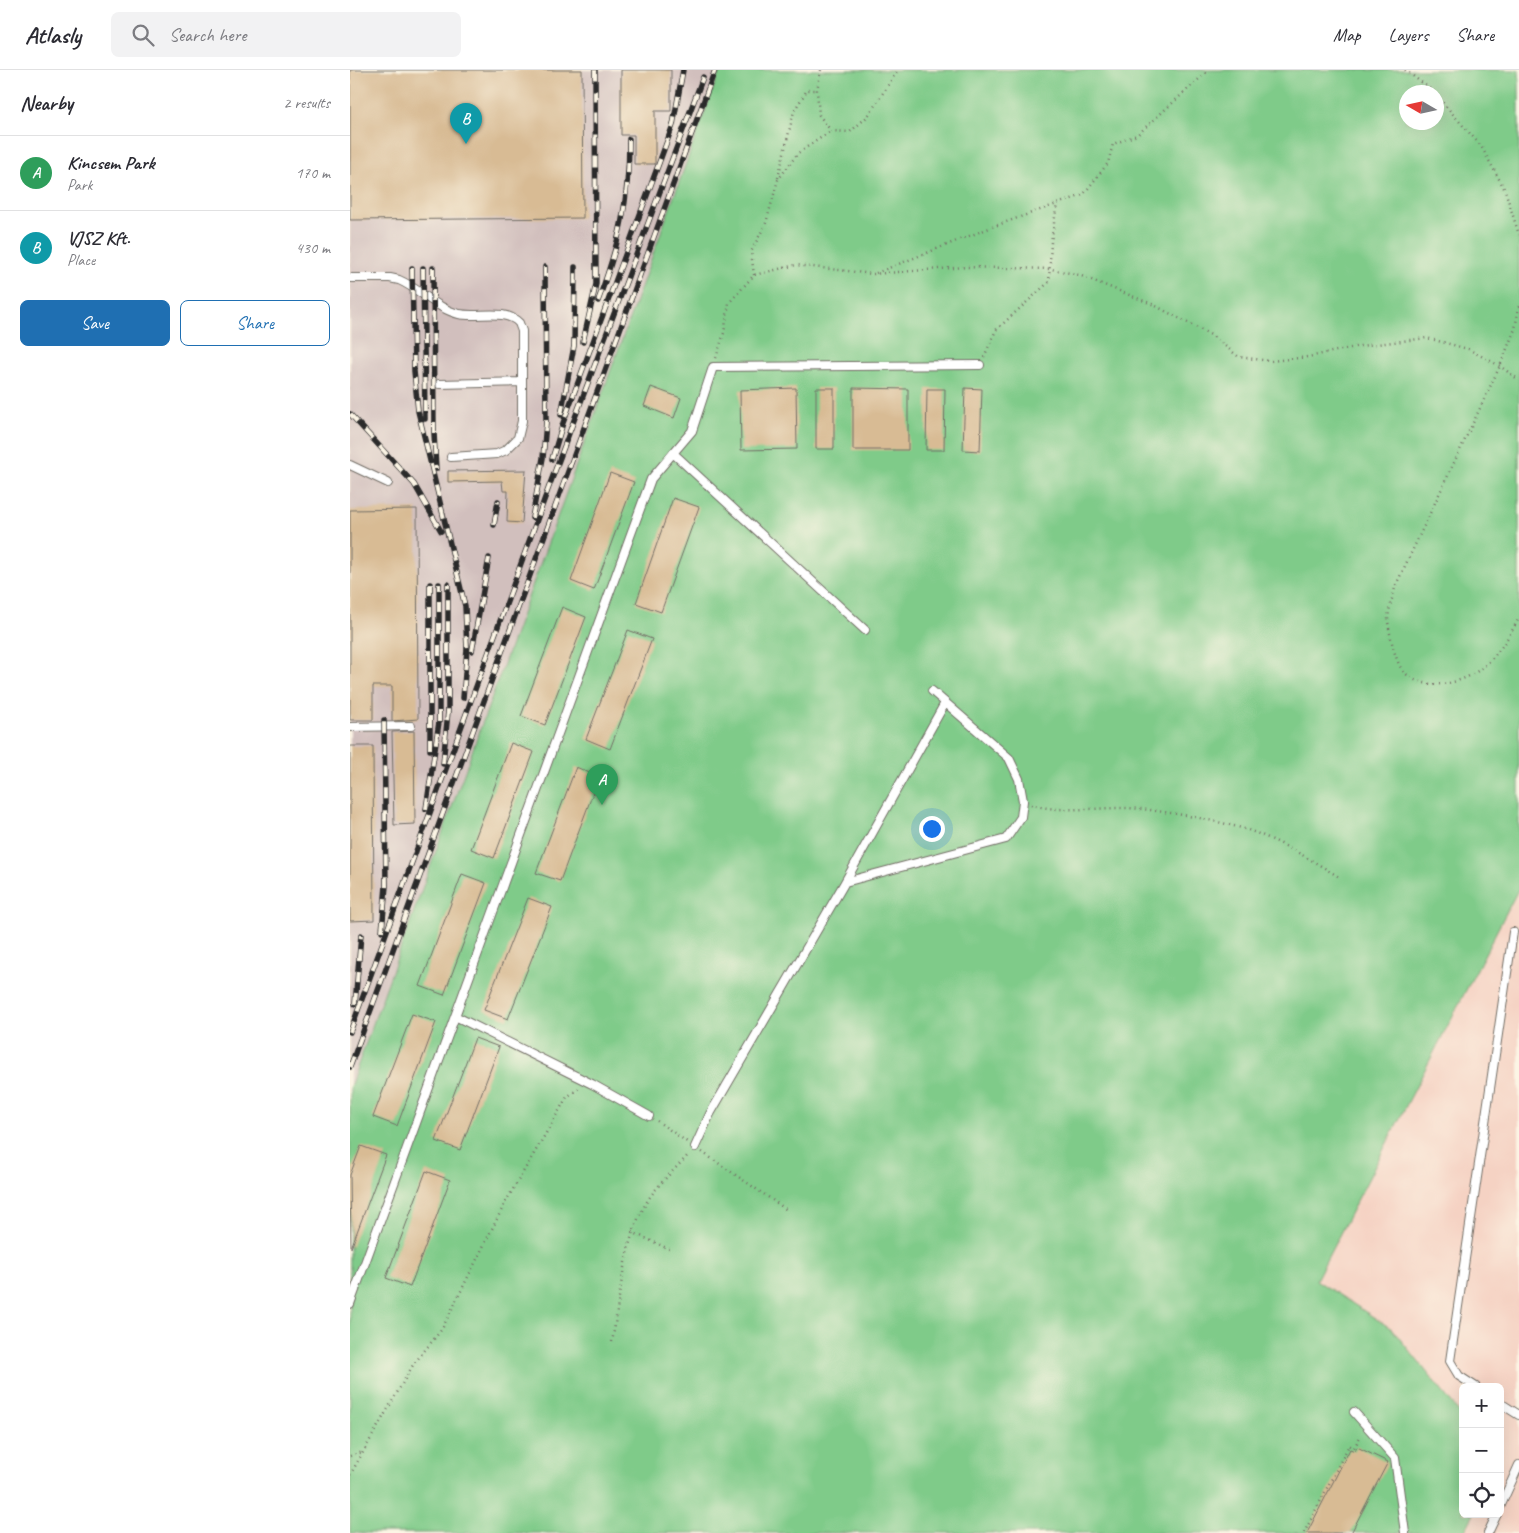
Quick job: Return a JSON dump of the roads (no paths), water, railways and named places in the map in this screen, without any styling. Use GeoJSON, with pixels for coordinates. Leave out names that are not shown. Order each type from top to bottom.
{"type":"FeatureCollection","features":[{"type":"Feature","properties":{"kind":"lane"},"geometry":{"type":"LineString","coordinates":[[350,278],[390,278],[406,283],[450,311],[467,315],[505,316],[513,318],[519,323],[522,331],[522,382],[521,427],[518,438],[510,447],[497,454],[451,457]]}},
{"type":"Feature","properties":{"kind":"lane"},"geometry":{"type":"LineString","coordinates":[[350,1304],[651,479],[692,431],[713,367],[980,366]]}},
{"type":"Feature","properties":{"kind":"lane"},"geometry":{"type":"LineString","coordinates":[[439,384],[522,382]]}},
{"type":"Feature","properties":{"kind":"lane"},"geometry":{"type":"LineString","coordinates":[[673,453],[865,630]]}},
{"type":"Feature","properties":{"kind":"lane"},"geometry":{"type":"LineString","coordinates":[[350,465],[388,483]]}},
{"type":"Feature","properties":{"kind":"lane"},"geometry":{"type":"LineString","coordinates":[[845,882],[1006,839],[1021,816],[1023,801],[1019,779],[1009,758],[932,691]]}},
{"type":"Feature","properties":{"kind":"lane"},"geometry":{"type":"LineString","coordinates":[[695,1147],[710,1114],[845,882],[945,703]]}},
{"type":"Feature","properties":{"kind":"lane"},"geometry":{"type":"LineString","coordinates":[[350,727],[411,726]]}},
{"type":"Feature","properties":{"kind":"lane"},"geometry":{"type":"LineString","coordinates":[[1470,1383],[1459,1376],[1450,1361],[1513,932]]}},
{"type":"Feature","properties":{"kind":"lane"},"geometry":{"type":"LineString","coordinates":[[455,1016],[587,1082],[650,1116]]}},
{"type":"Feature","properties":{"kind":"lane"},"geometry":{"type":"LineString","coordinates":[[1504,1406],[1519,1415]]}},
{"type":"Feature","properties":{"kind":"lane"},"geometry":{"type":"LineString","coordinates":[[1354,1412],[1395,1458],[1398,1464],[1405,1533]]}},
{"type":"Feature","properties":{"kind":"lane"},"geometry":{"type":"LineString","coordinates":[[1504,1498],[1519,1465]]}},
{"type":"Feature","properties":{"kind":"lane"},"geometry":{"type":"LineString","coordinates":[[1488,1533],[1495,1518]]}},
{"type":"Feature","properties":{"kind":"railway"},"geometry":{"type":"LineString","coordinates":[[583,342],[596,284],[595,70]]}},
{"type":"Feature","properties":{"kind":"railway"},"geometry":{"type":"LineString","coordinates":[[552,459],[563,423],[673,125],[683,70]]}},
{"type":"Feature","properties":{"kind":"railway"},"geometry":{"type":"LineString","coordinates":[[350,1067],[715,70]]}},
{"type":"Feature","properties":{"kind":"railway"},"geometry":{"type":"LineString","coordinates":[[350,1032],[550,484],[703,77]]}},
{"type":"Feature","properties":{"kind":"railway"},"geometry":{"type":"LineString","coordinates":[[598,301],[612,260],[622,221],[629,161],[629,139]]}},
{"type":"Feature","properties":{"kind":"railway"},"geometry":{"type":"LineString","coordinates":[[532,518],[543,458],[546,422],[545,267]]}},
{"type":"Feature","properties":{"kind":"railway"},"geometry":{"type":"LineString","coordinates":[[561,415],[574,346],[575,267]]}},
{"type":"Feature","properties":{"kind":"railway"},"geometry":{"type":"LineString","coordinates":[[412,268],[414,371],[418,411],[465,606],[467,649],[463,698]]}},
{"type":"Feature","properties":{"kind":"railway"},"geometry":{"type":"LineString","coordinates":[[423,268],[425,419]]}},
{"type":"Feature","properties":{"kind":"railway"},"geometry":{"type":"LineString","coordinates":[[433,268],[436,469]]}},
{"type":"Feature","properties":{"kind":"railway"},"geometry":{"type":"LineString","coordinates":[[350,414],[414,484],[441,531]]}},
{"type":"Feature","properties":{"kind":"railway"},"geometry":{"type":"LineString","coordinates":[[494,525],[498,501]]}},
{"type":"Feature","properties":{"kind":"railway"},"geometry":{"type":"LineString","coordinates":[[472,651],[489,558]]}},
{"type":"Feature","properties":{"kind":"railway"},"geometry":{"type":"LineString","coordinates":[[430,584],[430,750]]}},
{"type":"Feature","properties":{"kind":"railway"},"geometry":{"type":"LineString","coordinates":[[426,809],[439,722],[439,584]]}},
{"type":"Feature","properties":{"kind":"railway"},"geometry":{"type":"LineString","coordinates":[[443,764],[448,711],[448,584]]}},
{"type":"Feature","properties":{"kind":"railway"},"geometry":{"type":"LineString","coordinates":[[382,931],[386,886],[384,720]]}},
{"type":"Feature","properties":{"kind":"railway"},"geometry":{"type":"LineString","coordinates":[[355,1004],[361,935]]}},
{"type":"Feature","properties":{"kind":"place","name":"VJSZ Kft."},"geometry":{"type":"Point","coordinates":[466,144]}},
{"type":"Feature","properties":{"kind":"place","name":"Kincsem Park"},"geometry":{"type":"Point","coordinates":[602,805]}}]}
